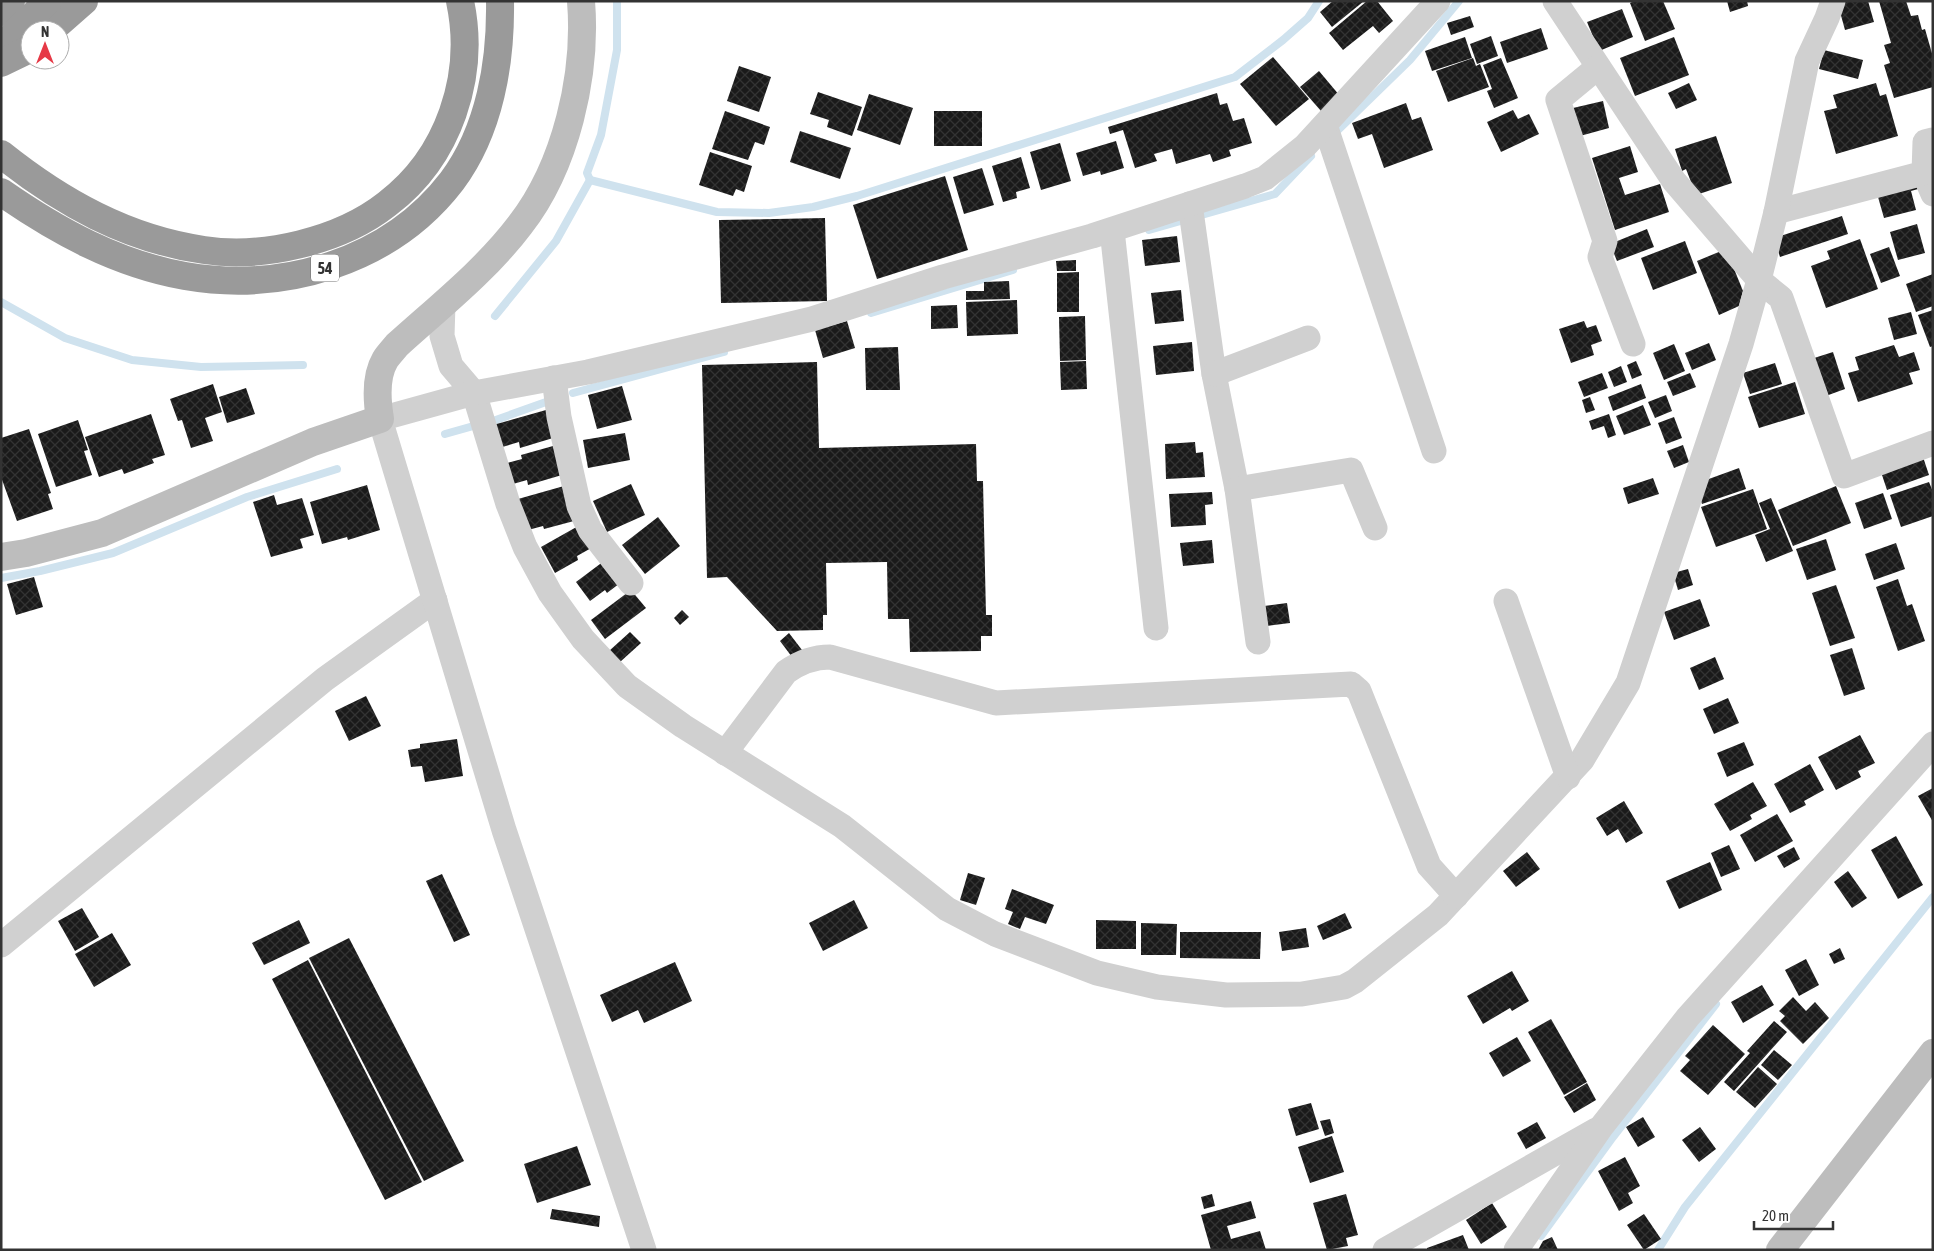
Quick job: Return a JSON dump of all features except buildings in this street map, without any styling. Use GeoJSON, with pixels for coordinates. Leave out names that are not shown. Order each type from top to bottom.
{"type":"FeatureCollection","features":[{"type":"Feature","properties":{"kind":"highway"},"geometry":{"type":"LineString","coordinates":[[1,12],[11,1]]}},
{"type":"Feature","properties":{"kind":"highway"},"geometry":{"type":"LineString","coordinates":[[1,47],[48,1]]}},
{"type":"Feature","properties":{"kind":"highway"},"geometry":{"type":"LineString","coordinates":[[62,20],[84,1]]}},
{"type":"Feature","properties":{"kind":"highway"},"geometry":{"type":"LineString","coordinates":[[1,154],[26,175],[98,218],[132,233],[168,243],[205,250],[242,252],[278,249],[317,240],[354,224],[387,204],[414,179],[436,150],[452,115],[462,83],[466,50],[464,21],[460,1]]}},
{"type":"Feature","properties":{"kind":"highway","name":"54"},"geometry":{"type":"LineString","coordinates":[[1,192],[77,240],[129,261],[185,276],[224,280],[261,280],[300,275],[339,264],[373,248],[402,230],[430,206],[452,180],[470,151],[484,118],[492,88],[498,54],[500,1]]}},
{"type":"Feature","properties":{"kind":"highway"},"geometry":{"type":"LineString","coordinates":[[1,63],[20,53]]}},
{"type":"Feature","properties":{"kind":"street"},"geometry":{"type":"LineString","coordinates":[[581,1],[580,56],[569,120],[551,172],[539,196],[521,224],[500,249],[397,345],[384,361],[379,379],[377,401],[380,419],[504,830],[644,1250]]}},
{"type":"Feature","properties":{"kind":"street"},"geometry":{"type":"LineString","coordinates":[[1,557],[26,553],[102,533],[313,442],[380,419],[474,393],[588,372],[812,318],[943,277],[1113,237],[1191,213],[1265,178],[1328,134],[1438,1]]}},
{"type":"Feature","properties":{"kind":"street"},"geometry":{"type":"LineString","coordinates":[[1555,1],[1674,181],[1760,280],[1781,298],[1844,476],[1933,444]]}},
{"type":"Feature","properties":{"kind":"street"},"geometry":{"type":"LineString","coordinates":[[443,304],[442,336],[451,366],[474,393],[508,504],[525,547],[550,593],[583,639],[627,686],[682,726],[842,826],[947,909],[996,934],[1097,973],[1157,987],[1226,995],[1302,994],[1344,987],[1355,981],[1438,915],[1568,777],[1582,760],[1628,683],[1735,363],[1760,280],[1807,61],[1833,1]]}},
{"type":"Feature","properties":{"kind":"street"},"geometry":{"type":"LineString","coordinates":[[1598,67],[1558,100],[1605,241],[1600,257],[1632,344]]}},
{"type":"Feature","properties":{"kind":"street"},"geometry":{"type":"LineString","coordinates":[[1328,134],[1434,452]]}},
{"type":"Feature","properties":{"kind":"street"},"geometry":{"type":"LineString","coordinates":[[1776,212],[1928,183],[1925,142],[1933,140]]}},
{"type":"Feature","properties":{"kind":"street"},"geometry":{"type":"LineString","coordinates":[[1191,213],[1214,374],[1237,489],[1258,642]]}},
{"type":"Feature","properties":{"kind":"street"},"geometry":{"type":"LineString","coordinates":[[1113,237],[1156,628]]}},
{"type":"Feature","properties":{"kind":"street"},"geometry":{"type":"LineString","coordinates":[[1214,374],[1308,338]]}},
{"type":"Feature","properties":{"kind":"street"},"geometry":{"type":"LineString","coordinates":[[554,378],[559,417],[579,506],[590,530],[631,583]]}},
{"type":"Feature","properties":{"kind":"street"},"geometry":{"type":"LineString","coordinates":[[1237,489],[1351,470],[1375,528]]}},
{"type":"Feature","properties":{"kind":"street"},"geometry":{"type":"LineString","coordinates":[[1,945],[325,679],[435,600]]}},
{"type":"Feature","properties":{"kind":"street"},"geometry":{"type":"LineString","coordinates":[[1506,600],[1568,777]]}},
{"type":"Feature","properties":{"kind":"street"},"geometry":{"type":"LineString","coordinates":[[725,753],[786,672],[798,663],[816,657],[830,657],[996,703],[1351,684],[1358,691],[1429,866],[1456,896]]}},
{"type":"Feature","properties":{"kind":"street"},"geometry":{"type":"LineString","coordinates":[[1516,1250],[1602,1126],[1688,1017],[1933,744]]}},
{"type":"Feature","properties":{"kind":"street"},"geometry":{"type":"LineString","coordinates":[[1780,1250],[1933,1053]]}},
{"type":"Feature","properties":{"kind":"street"},"geometry":{"type":"LineString","coordinates":[[1385,1250],[1602,1126]]}},
{"type":"Feature","properties":{"kind":"waterway"},"geometry":{"type":"LineString","coordinates":[[590,180],[587,173],[601,135],[617,50],[617,1]]}},
{"type":"Feature","properties":{"kind":"waterway"},"geometry":{"type":"LineString","coordinates":[[495,316],[556,241],[590,180],[717,212],[769,213],[813,207],[857,196],[1235,77],[1308,18],[1319,1]]}},
{"type":"Feature","properties":{"kind":"waterway"},"geometry":{"type":"LineString","coordinates":[[1334,134],[1410,60],[1459,1]]}},
{"type":"Feature","properties":{"kind":"waterway"},"geometry":{"type":"LineString","coordinates":[[1149,230],[1275,194],[1311,156]]}},
{"type":"Feature","properties":{"kind":"waterway"},"geometry":{"type":"LineString","coordinates":[[871,313],[1013,270]]}},
{"type":"Feature","properties":{"kind":"waterway"},"geometry":{"type":"LineString","coordinates":[[1,302],[65,338],[132,360],[201,367],[303,365]]}},
{"type":"Feature","properties":{"kind":"waterway"},"geometry":{"type":"LineString","coordinates":[[573,393],[724,352]]}},
{"type":"Feature","properties":{"kind":"waterway"},"geometry":{"type":"LineString","coordinates":[[493,421],[546,402]]}},
{"type":"Feature","properties":{"kind":"waterway"},"geometry":{"type":"LineString","coordinates":[[445,434],[477,425]]}},
{"type":"Feature","properties":{"kind":"waterway"},"geometry":{"type":"LineString","coordinates":[[1,578],[40,571],[113,553],[247,497],[337,469]]}},
{"type":"Feature","properties":{"kind":"waterway"},"geometry":{"type":"LineString","coordinates":[[1658,1250],[1685,1207],[1933,897]]}},
{"type":"Feature","properties":{"kind":"waterway"},"geometry":{"type":"LineString","coordinates":[[1541,1236],[1613,1137],[1716,1004]]}}]}
